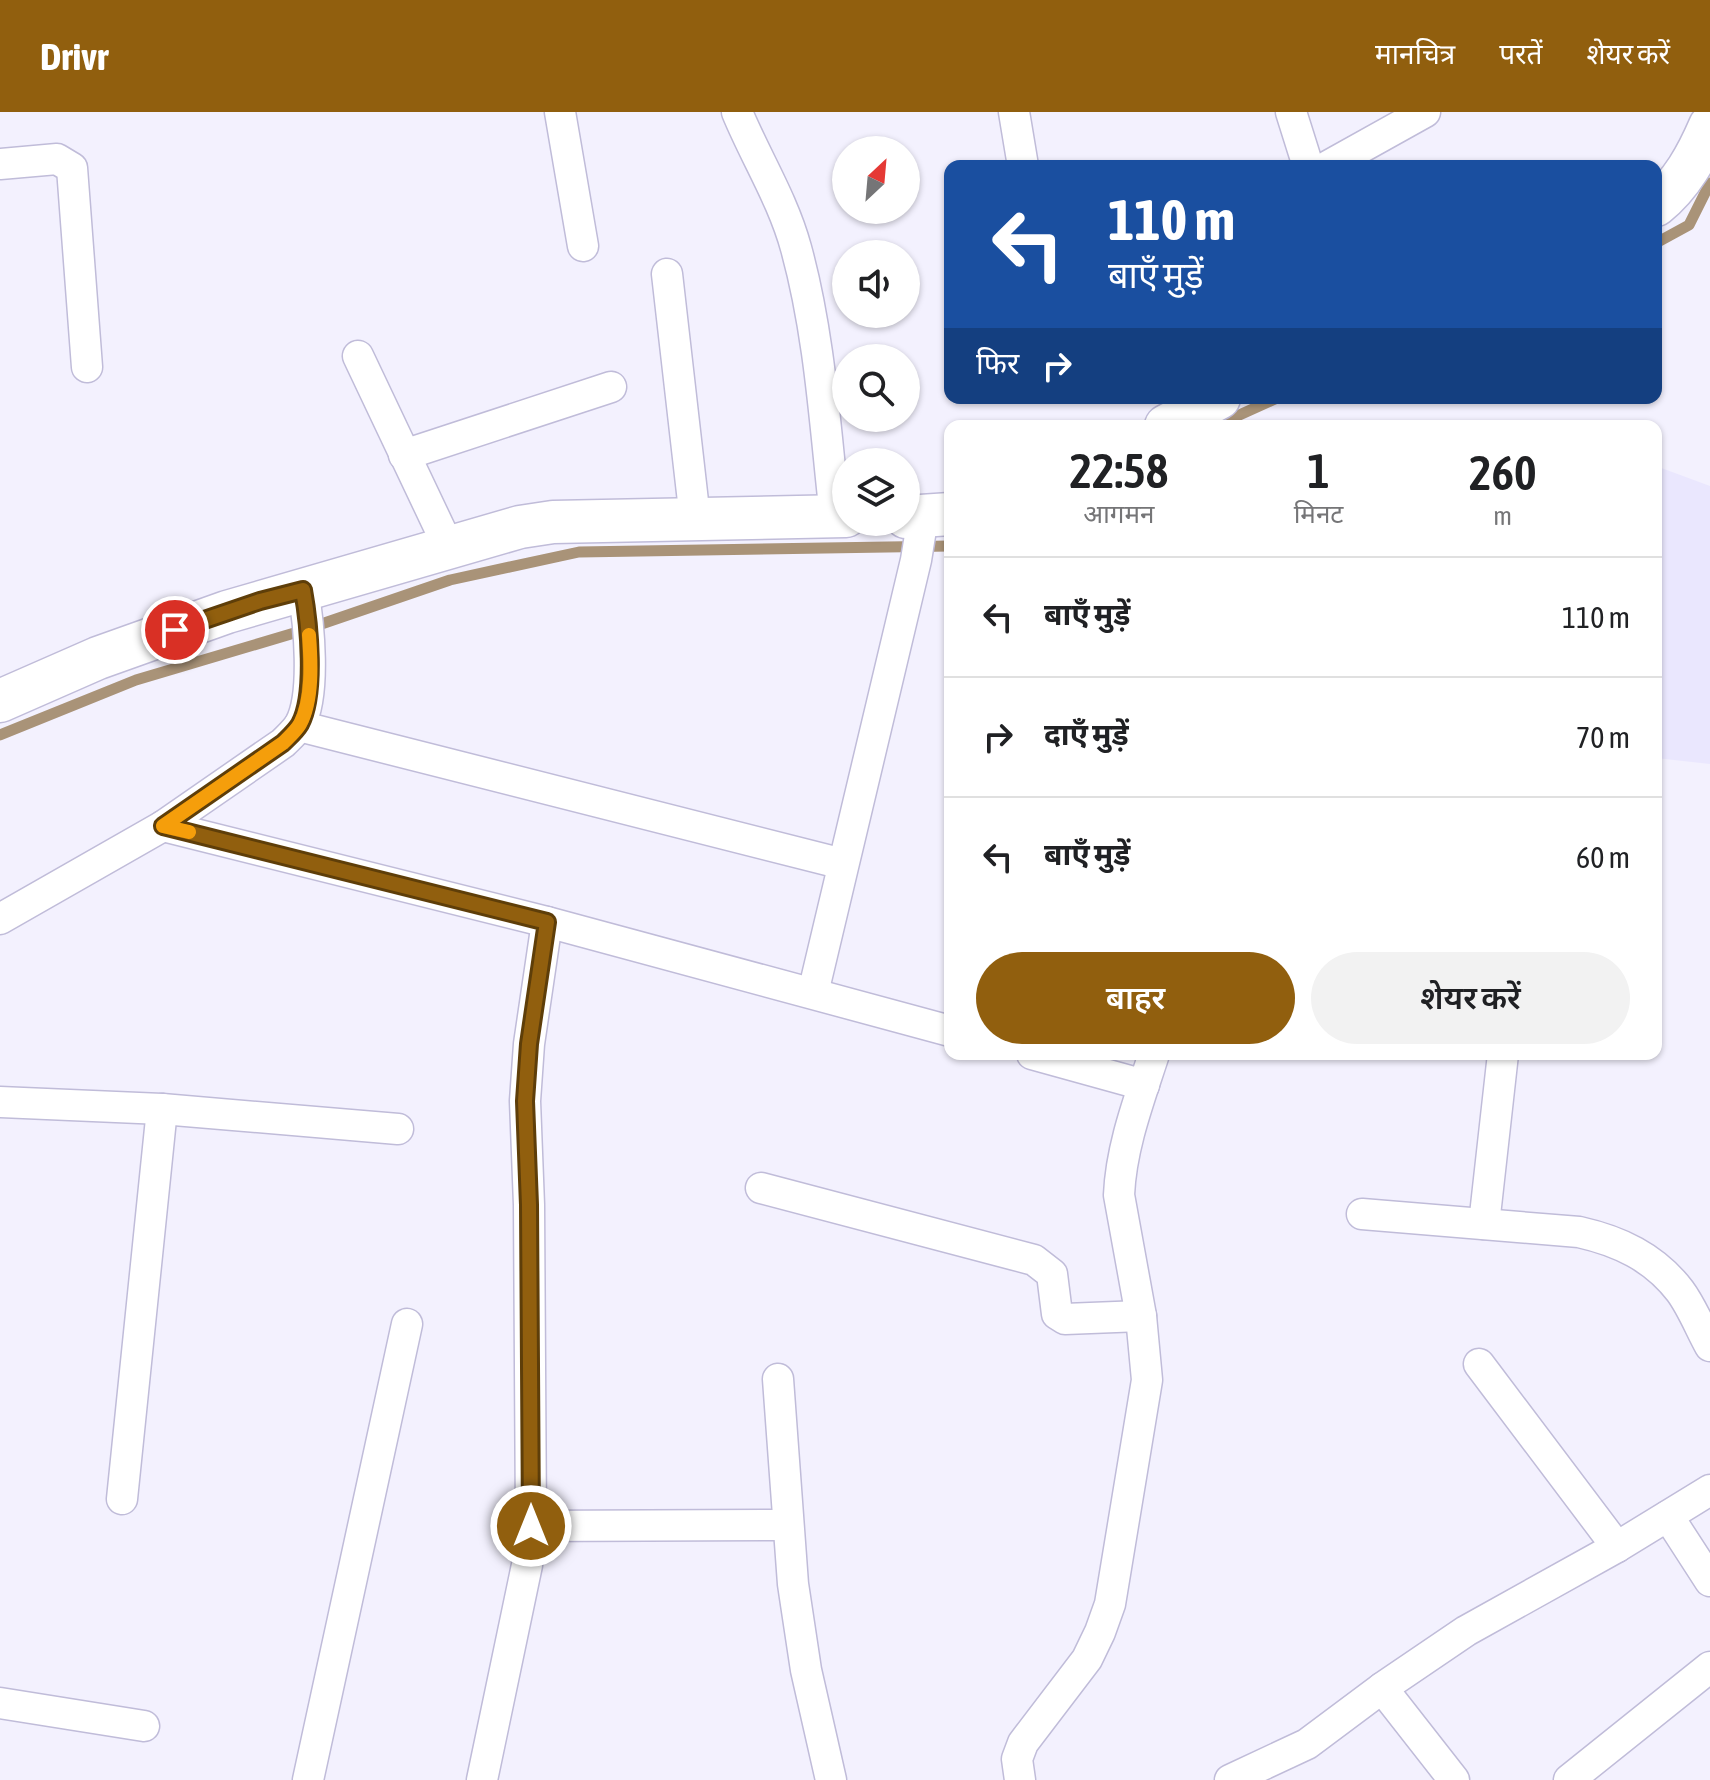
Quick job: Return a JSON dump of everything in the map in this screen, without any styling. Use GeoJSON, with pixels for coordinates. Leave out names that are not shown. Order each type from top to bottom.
{"type":"FeatureCollection","features":[{"type":"Feature","properties":{"kind":"street"},"geometry":{"type":"LineString","coordinates":[[560,112],[583,246]]}},
{"type":"Feature","properties":{"kind":"street"},"geometry":{"type":"LineString","coordinates":[[737,112],[787,220],[799,259],[816,343],[832,458]]}},
{"type":"Feature","properties":{"kind":"street"},"geometry":{"type":"LineString","coordinates":[[1014,112],[1022,160]]}},
{"type":"Feature","properties":{"kind":"street"},"geometry":{"type":"LineString","coordinates":[[1291,112],[1306,160]]}},
{"type":"Feature","properties":{"kind":"street"},"geometry":{"type":"LineString","coordinates":[[1339,160],[1425,112]]}},
{"type":"Feature","properties":{"kind":"street"},"geometry":{"type":"LineString","coordinates":[[1662,200],[1674,191],[1710,126]]}},
{"type":"Feature","properties":{"kind":"street"},"geometry":{"type":"LineString","coordinates":[[0,164],[57,159],[72,168],[87,367]]}},
{"type":"Feature","properties":{"kind":"street"},"geometry":{"type":"LineString","coordinates":[[667,274],[695,519]]}},
{"type":"Feature","properties":{"kind":"street"},"geometry":{"type":"LineString","coordinates":[[358,356],[449,548]]}},
{"type":"Feature","properties":{"kind":"street"},"geometry":{"type":"LineString","coordinates":[[404,455],[611,387]]}},
{"type":"Feature","properties":{"kind":"street"},"geometry":{"type":"LineString","coordinates":[[1177,420],[1208,404]]}},
{"type":"Feature","properties":{"kind":"street"},"geometry":{"type":"LineString","coordinates":[[0,701],[98,658],[260,601],[304,600],[449,548],[520,527],[553,522],[832,516]]}},
{"type":"Feature","properties":{"kind":"street"},"geometry":{"type":"LineString","coordinates":[[813,993],[923,529]]}},
{"type":"Feature","properties":{"kind":"street"},"geometry":{"type":"LineString","coordinates":[[0,919],[163,826],[283,743],[299,726],[306,710],[309,643],[304,600]]}},
{"type":"Feature","properties":{"kind":"street"},"geometry":{"type":"LineString","coordinates":[[299,726],[843,864]]}},
{"type":"Feature","properties":{"kind":"street"},"geometry":{"type":"LineString","coordinates":[[163,826],[547,922],[944,1029]]}},
{"type":"Feature","properties":{"kind":"street"},"geometry":{"type":"LineString","coordinates":[[482,1780],[527,1565],[531,1526],[529,1205],[525,1101],[529,1044],[547,922]]}},
{"type":"Feature","properties":{"kind":"street"},"geometry":{"type":"LineString","coordinates":[[1054,1060],[1144,1085]]}},
{"type":"Feature","properties":{"kind":"street"},"geometry":{"type":"LineString","coordinates":[[1020,1780],[1017,1759],[1023,1743],[1087,1659],[1110,1604],[1147,1380],[1141,1316],[1119,1195],[1124,1151],[1152,1060]]}},
{"type":"Feature","properties":{"kind":"street"},"geometry":{"type":"LineString","coordinates":[[1484,1224],[1502,1060]]}},
{"type":"Feature","properties":{"kind":"street"},"geometry":{"type":"LineString","coordinates":[[0,1102],[162,1109],[398,1129]]}},
{"type":"Feature","properties":{"kind":"street"},"geometry":{"type":"LineString","coordinates":[[122,1499],[162,1109]]}},
{"type":"Feature","properties":{"kind":"street"},"geometry":{"type":"LineString","coordinates":[[761,1188],[1034,1260],[1052,1274],[1054,1304],[1057,1314],[1065,1319],[1141,1316]]}},
{"type":"Feature","properties":{"kind":"street"},"geometry":{"type":"LineString","coordinates":[[1362,1214],[1579,1232],[1608,1239],[1631,1248],[1681,1291],[1710,1346]]}},
{"type":"Feature","properties":{"kind":"street"},"geometry":{"type":"LineString","coordinates":[[308,1780],[407,1324]]}},
{"type":"Feature","properties":{"kind":"street"},"geometry":{"type":"LineString","coordinates":[[1479,1364],[1617,1547]]}},
{"type":"Feature","properties":{"kind":"street"},"geometry":{"type":"LineString","coordinates":[[778,1379],[787,1525],[806,1670],[831,1780]]}},
{"type":"Feature","properties":{"kind":"street"},"geometry":{"type":"LineString","coordinates":[[1230,1780],[1277,1771],[1307,1744],[1382,1688],[1466,1631],[1617,1547],[1678,1532],[1710,1490]]}},
{"type":"Feature","properties":{"kind":"street"},"geometry":{"type":"LineString","coordinates":[[531,1526],[787,1525]]}},
{"type":"Feature","properties":{"kind":"street"},"geometry":{"type":"LineString","coordinates":[[1678,1532],[1710,1581]]}},
{"type":"Feature","properties":{"kind":"street"},"geometry":{"type":"LineString","coordinates":[[1569,1780],[1710,1667]]}},
{"type":"Feature","properties":{"kind":"street"},"geometry":{"type":"LineString","coordinates":[[1382,1688],[1454,1780]]}},
{"type":"Feature","properties":{"kind":"street"},"geometry":{"type":"LineString","coordinates":[[0,1703],[144,1726]]}},
{"type":"Feature","properties":{"kind":"shaded area"},"geometry":{"type":"Polygon","coordinates":[[[1662,468],[1710,486],[1710,764],[1662,759],[1662,468]]]}},
{"type":"Feature","properties":{"kind":"waterway"},"geometry":{"type":"LineString","coordinates":[[1662,240],[1689,225],[1710,183]]}},
{"type":"Feature","properties":{"kind":"waterway"},"geometry":{"type":"LineString","coordinates":[[1228,420],[1264,404]]}},
{"type":"Feature","properties":{"kind":"waterway"},"geometry":{"type":"LineString","coordinates":[[0,735],[136,680],[301,631],[450,580],[579,552],[944,546]]}},
{"type":"Feature","properties":{"kind":"slow traffic"},"geometry":{"type":"LineString","coordinates":[[189,832],[163,826],[283,743],[299,726],[308,695],[309,635]]}},
{"type":"Feature","properties":{"kind":"route"},"geometry":{"type":"LineString","coordinates":[[175,630],[303,590],[309,643],[308,695],[299,726],[283,743],[163,826],[547,922],[529,1044],[525,1101],[529,1205],[531,1526]]}}]}
